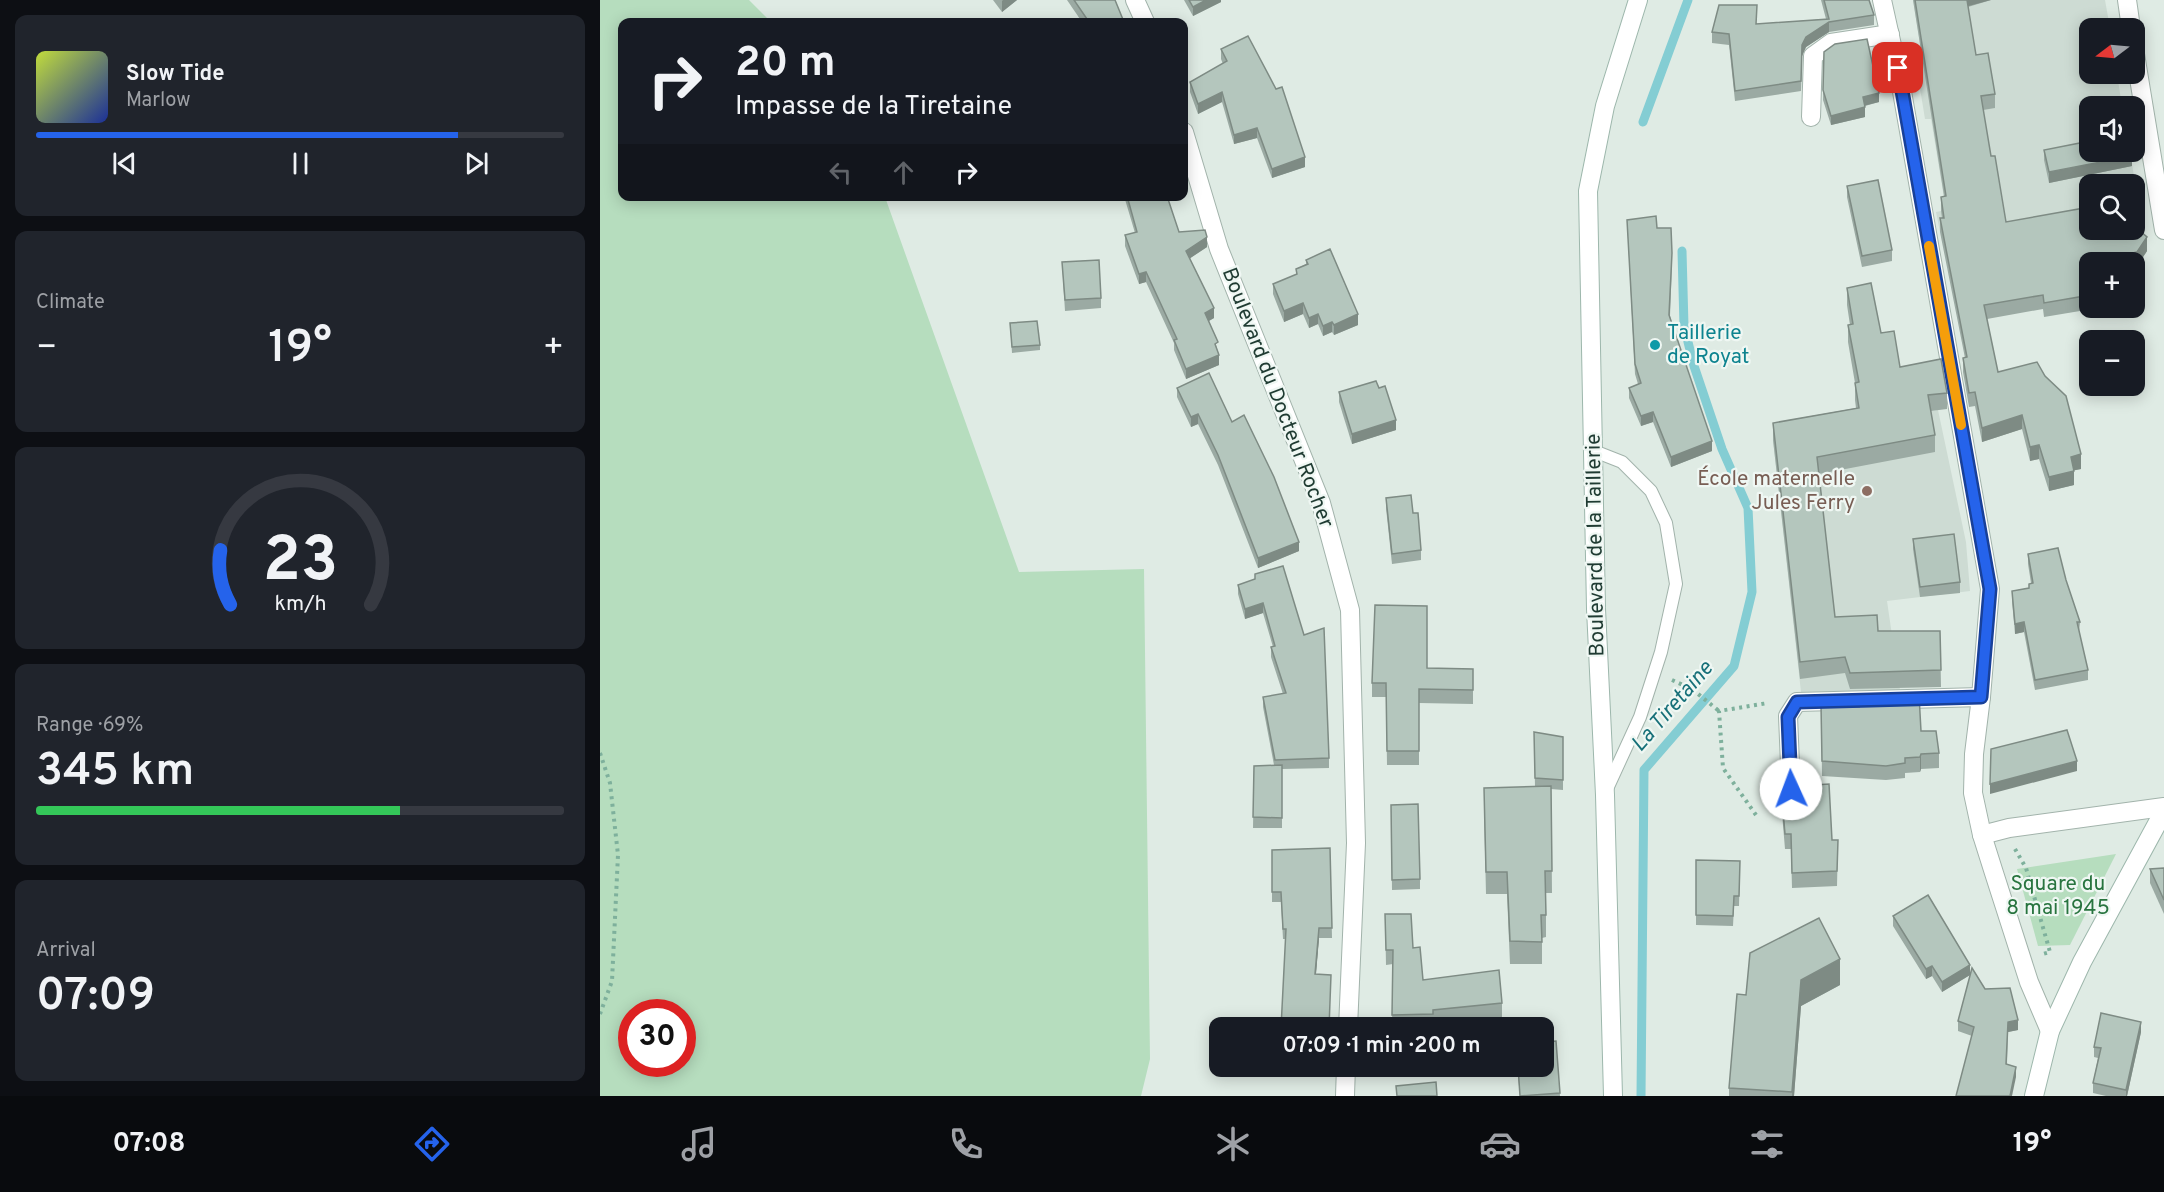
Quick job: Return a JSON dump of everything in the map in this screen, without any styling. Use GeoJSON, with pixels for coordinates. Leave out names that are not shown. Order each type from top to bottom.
{"type":"FeatureCollection","features":[{"type":"Feature","properties":{"kind":"street"},"geometry":{"type":"LineString","coordinates":[[1135,0],[1143,18]]}},
{"type":"Feature","properties":{"kind":"street","name":"Boulevard de la Taillerie"},"geometry":{"type":"LineString","coordinates":[[1613,1096],[1605,795],[1596,609],[1588,191],[1605,106],[1638,0]]}},
{"type":"Feature","properties":{"kind":"street"},"geometry":{"type":"LineString","coordinates":[[1882,0],[1901,86],[1990,589],[1974,754],[1973,793],[1982,835],[2029,982],[2050,1031]]}},
{"type":"Feature","properties":{"kind":"street"},"geometry":{"type":"LineString","coordinates":[[2127,0],[2130,18]]}},
{"type":"Feature","properties":{"kind":"street"},"geometry":{"type":"LineString","coordinates":[[1811,117],[1813,56],[1831,43],[1890,34]]}},
{"type":"Feature","properties":{"kind":"street"},"geometry":{"type":"LineString","coordinates":[[2140,84],[2164,230]]}},
{"type":"Feature","properties":{"kind":"street","name":"Boulevard du Docteur Rocher"},"geometry":{"type":"LineString","coordinates":[[1188,145],[1220,249],[1321,503],[1350,610],[1356,843],[1348,1017]]}},
{"type":"Feature","properties":{"kind":"street"},"geometry":{"type":"LineString","coordinates":[[1791,789],[1788,717],[1797,702],[1981,697]]}},
{"type":"Feature","properties":{"kind":"street"},"geometry":{"type":"LineString","coordinates":[[1982,835],[2009,828],[2164,809]]}},
{"type":"Feature","properties":{"kind":"street"},"geometry":{"type":"LineString","coordinates":[[2034,1096],[2050,1031],[2082,962],[2164,809]]}},
{"type":"Feature","properties":{"kind":"street"},"geometry":{"type":"LineString","coordinates":[[1345,1096],[1346,1077]]}},
{"type":"Feature","properties":{"kind":"lane"},"geometry":{"type":"LineString","coordinates":[[1594,451],[1622,462],[1651,491],[1666,523],[1676,584],[1661,652],[1640,717],[1605,795]]}},
{"type":"Feature","properties":{"kind":"path"},"geometry":{"type":"LineString","coordinates":[[1692,689],[1719,711],[1723,768],[1756,815]]}},
{"type":"Feature","properties":{"kind":"path"},"geometry":{"type":"LineString","coordinates":[[1719,711],[1772,702]]}},
{"type":"Feature","properties":{"kind":"path"},"geometry":{"type":"LineString","coordinates":[[600,753],[610,783],[618,855],[612,981],[600,1014]]}},
{"type":"Feature","properties":{"kind":"path"},"geometry":{"type":"LineString","coordinates":[[2015,849],[2026,868],[2049,952],[2022,960]]}},
{"type":"Feature","properties":{"kind":"shaded area"},"geometry":{"type":"Polygon","coordinates":[[[1913,0],[2105,0],[2108,18],[2079,18],[2079,84],[2119,84],[2120,96],[2079,96],[2079,162],[2132,162],[2134,174],[2079,174],[2079,222],[1940,232],[1936,212],[1946,210],[1931,119],[1925,119],[1916,64],[1923,63],[1913,0]]]}},
{"type":"Feature","properties":{"kind":"shaded area","name":"École maternelle Jules Ferry"},"geometry":{"type":"Polygon","coordinates":[[[1938,410],[1966,542],[1970,591],[1887,601],[1900,690],[1801,692],[1773,440],[1938,410]]]}},
{"type":"Feature","properties":{"kind":"green space"},"geometry":{"type":"Polygon","coordinates":[[[600,0],[749,0],[767,18],[618,18],[618,201],[886,201],[1019,572],[1144,569],[1150,1059],[1141,1096],[600,1096],[600,0]]]}},
{"type":"Feature","properties":{"kind":"green space","name":"Square du 8 mai 1945"},"geometry":{"type":"Polygon","coordinates":[[[2116,854],[2070,945],[2038,946],[2017,869],[2116,854]]]}},
{"type":"Feature","properties":{"kind":"building"},"geometry":{"type":"Polygon","coordinates":[[[1074,0],[1115,0],[1122,18],[1086,18],[1074,0]]]}},
{"type":"Feature","properties":{"kind":"building"},"geometry":{"type":"Polygon","coordinates":[[[1189,0],[1206,0],[1193,7],[1189,0]]]}},
{"type":"Feature","properties":{"kind":"building"},"geometry":{"type":"Polygon","coordinates":[[[1824,0],[1869,0],[1874,15],[1829,22],[1806,37],[1802,45],[1801,81],[1735,91],[1729,34],[1712,32],[1719,5],[1757,5],[1756,24],[1829,19],[1824,0]]]}},
{"type":"Feature","properties":{"kind":"building"},"geometry":{"type":"Polygon","coordinates":[[[1915,0],[1967,0],[1976,55],[1988,53],[1995,94],[1981,96],[1991,156],[1995,156],[2006,222],[2079,209],[2079,240],[2145,240],[2137,252],[2079,252],[2079,297],[2044,303],[2043,295],[1984,305],[1998,372],[2037,362],[2045,376],[2066,396],[2081,454],[2071,457],[2074,471],[2049,477],[2039,445],[2030,447],[2022,415],[1982,428],[1975,392],[1969,393],[1963,358],[1967,357],[1940,218],[1944,218],[1941,197],[1946,196],[1915,0]]]}},
{"type":"Feature","properties":{"kind":"building"},"geometry":{"type":"Polygon","coordinates":[[[1248,36],[1276,89],[1282,87],[1305,157],[1272,169],[1257,128],[1234,135],[1222,92],[1198,104],[1190,82],[1227,61],[1221,49],[1248,36]]]}},
{"type":"Feature","properties":{"kind":"building"},"geometry":{"type":"Polygon","coordinates":[[[1867,39],[1879,93],[1863,97],[1865,107],[1831,116],[1823,90],[1824,52],[1835,44],[1867,39]]]}},
{"type":"Feature","properties":{"kind":"building"},"geometry":{"type":"Polygon","coordinates":[[[2079,143],[2079,162],[2101,162],[2049,172],[2044,150],[2079,143]]]}},
{"type":"Feature","properties":{"kind":"building"},"geometry":{"type":"Polygon","coordinates":[[[1878,180],[1892,250],[1862,256],[1847,186],[1878,180]]]}},
{"type":"Feature","properties":{"kind":"building"},"geometry":{"type":"Polygon","coordinates":[[[1128,201],[1169,201],[1179,232],[1205,230],[1207,237],[1186,251],[1214,308],[1205,313],[1218,342],[1215,344],[1219,355],[1186,369],[1174,340],[1177,339],[1146,272],[1139,274],[1125,235],[1137,232],[1128,201]]]}},
{"type":"Feature","properties":{"kind":"building","name":"Taillerie de Royat"},"geometry":{"type":"Polygon","coordinates":[[[1656,216],[1657,228],[1671,228],[1669,315],[1712,441],[1671,457],[1653,412],[1641,416],[1629,388],[1641,383],[1635,364],[1627,220],[1656,216]]]}},
{"type":"Feature","properties":{"kind":"building"},"geometry":{"type":"Polygon","coordinates":[[[1330,249],[1358,314],[1334,325],[1332,322],[1323,326],[1318,314],[1309,318],[1303,303],[1284,311],[1273,284],[1297,274],[1296,269],[1308,264],[1306,260],[1330,249]]]}},
{"type":"Feature","properties":{"kind":"building"},"geometry":{"type":"Polygon","coordinates":[[[1099,260],[1101,298],[1065,300],[1062,262],[1099,260]]]}},
{"type":"Feature","properties":{"kind":"building"},"geometry":{"type":"Polygon","coordinates":[[[1871,283],[1881,333],[1894,331],[1900,367],[1941,359],[1947,393],[1928,395],[1935,435],[1817,457],[1835,617],[1877,615],[1878,631],[1940,631],[1941,670],[1850,673],[1845,657],[1800,662],[1773,423],[1859,408],[1855,383],[1859,382],[1848,325],[1853,324],[1847,288],[1871,283]]]}},
{"type":"Feature","properties":{"kind":"building"},"geometry":{"type":"Polygon","coordinates":[[[1037,321],[1040,345],[1012,347],[1010,323],[1037,321]]]}},
{"type":"Feature","properties":{"kind":"building"},"geometry":{"type":"Polygon","coordinates":[[[1209,373],[1232,422],[1244,415],[1274,477],[1299,542],[1258,558],[1218,455],[1198,414],[1191,417],[1177,388],[1209,373]]]}},
{"type":"Feature","properties":{"kind":"building"},"geometry":{"type":"Polygon","coordinates":[[[1376,381],[1379,388],[1385,386],[1396,420],[1352,434],[1339,392],[1376,381]]]}},
{"type":"Feature","properties":{"kind":"building"},"geometry":{"type":"Polygon","coordinates":[[[1411,495],[1413,513],[1418,513],[1421,550],[1392,554],[1386,498],[1411,495]]]}},
{"type":"Feature","properties":{"kind":"building"},"geometry":{"type":"Polygon","coordinates":[[[1954,534],[1960,582],[1920,587],[1913,539],[1954,534]]]}},
{"type":"Feature","properties":{"kind":"building"},"geometry":{"type":"Polygon","coordinates":[[[2058,548],[2080,622],[2077,622],[2088,670],[2035,680],[2024,622],[2015,624],[2012,591],[2029,588],[2029,584],[2033,583],[2028,554],[2058,548]]]}},
{"type":"Feature","properties":{"kind":"building"},"geometry":{"type":"Polygon","coordinates":[[[1283,566],[1304,635],[1324,628],[1329,758],[1275,760],[1263,697],[1286,693],[1271,647],[1275,646],[1263,603],[1245,609],[1238,585],[1255,579],[1255,574],[1283,566]]]}},
{"type":"Feature","properties":{"kind":"building"},"geometry":{"type":"Polygon","coordinates":[[[1375,605],[1427,606],[1427,668],[1473,669],[1473,690],[1419,689],[1419,751],[1387,751],[1386,683],[1372,683],[1375,605]]]}},
{"type":"Feature","properties":{"kind":"building"},"geometry":{"type":"Polygon","coordinates":[[[1919,695],[1921,731],[1936,731],[1939,753],[1921,754],[1920,757],[1905,758],[1905,763],[1886,766],[1822,761],[1821,705],[1859,707],[1856,697],[1919,695]]]}},
{"type":"Feature","properties":{"kind":"building"},"geometry":{"type":"Polygon","coordinates":[[[2067,730],[2077,761],[1990,784],[1991,749],[2067,730]]]}},
{"type":"Feature","properties":{"kind":"building"},"geometry":{"type":"Polygon","coordinates":[[[1534,732],[1563,737],[1563,780],[1535,778],[1534,732]]]}},
{"type":"Feature","properties":{"kind":"building"},"geometry":{"type":"Polygon","coordinates":[[[1282,765],[1282,818],[1253,817],[1254,766],[1282,765]]]}},
{"type":"Feature","properties":{"kind":"building"},"geometry":{"type":"Polygon","coordinates":[[[1829,784],[1832,840],[1838,840],[1837,871],[1792,873],[1791,834],[1785,834],[1781,787],[1829,784]]]}},
{"type":"Feature","properties":{"kind":"building"},"geometry":{"type":"Polygon","coordinates":[[[1551,786],[1552,871],[1545,871],[1546,915],[1541,915],[1542,942],[1510,941],[1507,872],[1486,872],[1484,788],[1551,786]]]}},
{"type":"Feature","properties":{"kind":"building"},"geometry":{"type":"Polygon","coordinates":[[[1418,804],[1420,879],[1392,880],[1391,805],[1418,804]]]}},
{"type":"Feature","properties":{"kind":"building"},"geometry":{"type":"Polygon","coordinates":[[[1330,848],[1332,928],[1319,928],[1315,974],[1331,975],[1329,1017],[1282,1017],[1286,929],[1283,929],[1281,892],[1272,892],[1272,850],[1330,848]]]}},
{"type":"Feature","properties":{"kind":"building"},"geometry":{"type":"Polygon","coordinates":[[[1696,860],[1740,861],[1739,896],[1734,896],[1733,916],[1696,915],[1696,860]]]}},
{"type":"Feature","properties":{"kind":"building"},"geometry":{"type":"Polygon","coordinates":[[[2164,868],[2164,900],[2150,869],[2164,868]]]}},
{"type":"Feature","properties":{"kind":"building"},"geometry":{"type":"Polygon","coordinates":[[[1928,895],[1970,965],[1942,982],[1932,966],[1926,969],[1893,916],[1928,895]]]}},
{"type":"Feature","properties":{"kind":"building"},"geometry":{"type":"Polygon","coordinates":[[[1385,914],[1411,914],[1413,948],[1420,947],[1423,980],[1499,970],[1502,1003],[1433,1010],[1433,1014],[1392,1015],[1393,950],[1386,950],[1385,914]]]}},
{"type":"Feature","properties":{"kind":"building"},"geometry":{"type":"Polygon","coordinates":[[[1819,918],[1840,959],[1801,980],[1792,1092],[1729,1088],[1737,994],[1746,995],[1750,953],[1819,918]]]}},
{"type":"Feature","properties":{"kind":"building"},"geometry":{"type":"Polygon","coordinates":[[[1972,968],[1985,989],[2010,988],[2018,1020],[2008,1022],[2006,1064],[2016,1067],[2010,1096],[1956,1096],[1974,1027],[1958,1021],[1972,968]]]}},
{"type":"Feature","properties":{"kind":"building"},"geometry":{"type":"Polygon","coordinates":[[[2101,1013],[2141,1022],[2126,1090],[2093,1083],[2101,1048],[2094,1047],[2101,1013]]]}},
{"type":"Feature","properties":{"kind":"building"},"geometry":{"type":"Polygon","coordinates":[[[1554,1041],[1556,1041],[1560,1093],[1520,1096],[1519,1077],[1554,1077],[1554,1041]]]}},
{"type":"Feature","properties":{"kind":"building"},"geometry":{"type":"Polygon","coordinates":[[[1436,1082],[1437,1096],[1397,1096],[1396,1086],[1436,1082]]]}},
{"type":"Feature","properties":{"kind":"waterway","name":"La Tiretaine"},"geometry":{"type":"LineString","coordinates":[[1643,122],[1688,0]]}},
{"type":"Feature","properties":{"kind":"waterway","name":"La Tiretaine"},"geometry":{"type":"LineString","coordinates":[[1641,1096],[1644,770],[1734,666],[1752,592],[1748,508],[1722,449],[1694,366],[1684,326],[1682,251]]}},
{"type":"Feature","properties":{"kind":"slow traffic"},"geometry":{"type":"LineString","coordinates":[[1929,246],[1961,425]]}},
{"type":"Feature","properties":{"kind":"place","name":"Taillerie de Royat"},"geometry":{"type":"Point","coordinates":[1655,345]}},
{"type":"Feature","properties":{"kind":"place","name":"École maternelle Jules Ferry"},"geometry":{"type":"Point","coordinates":[1867,491]}},
{"type":"Feature","properties":{"kind":"route"},"geometry":{"type":"LineString","coordinates":[[1791,789],[1788,717],[1797,702],[1981,697],[1990,589],[1898,68]]}}]}
